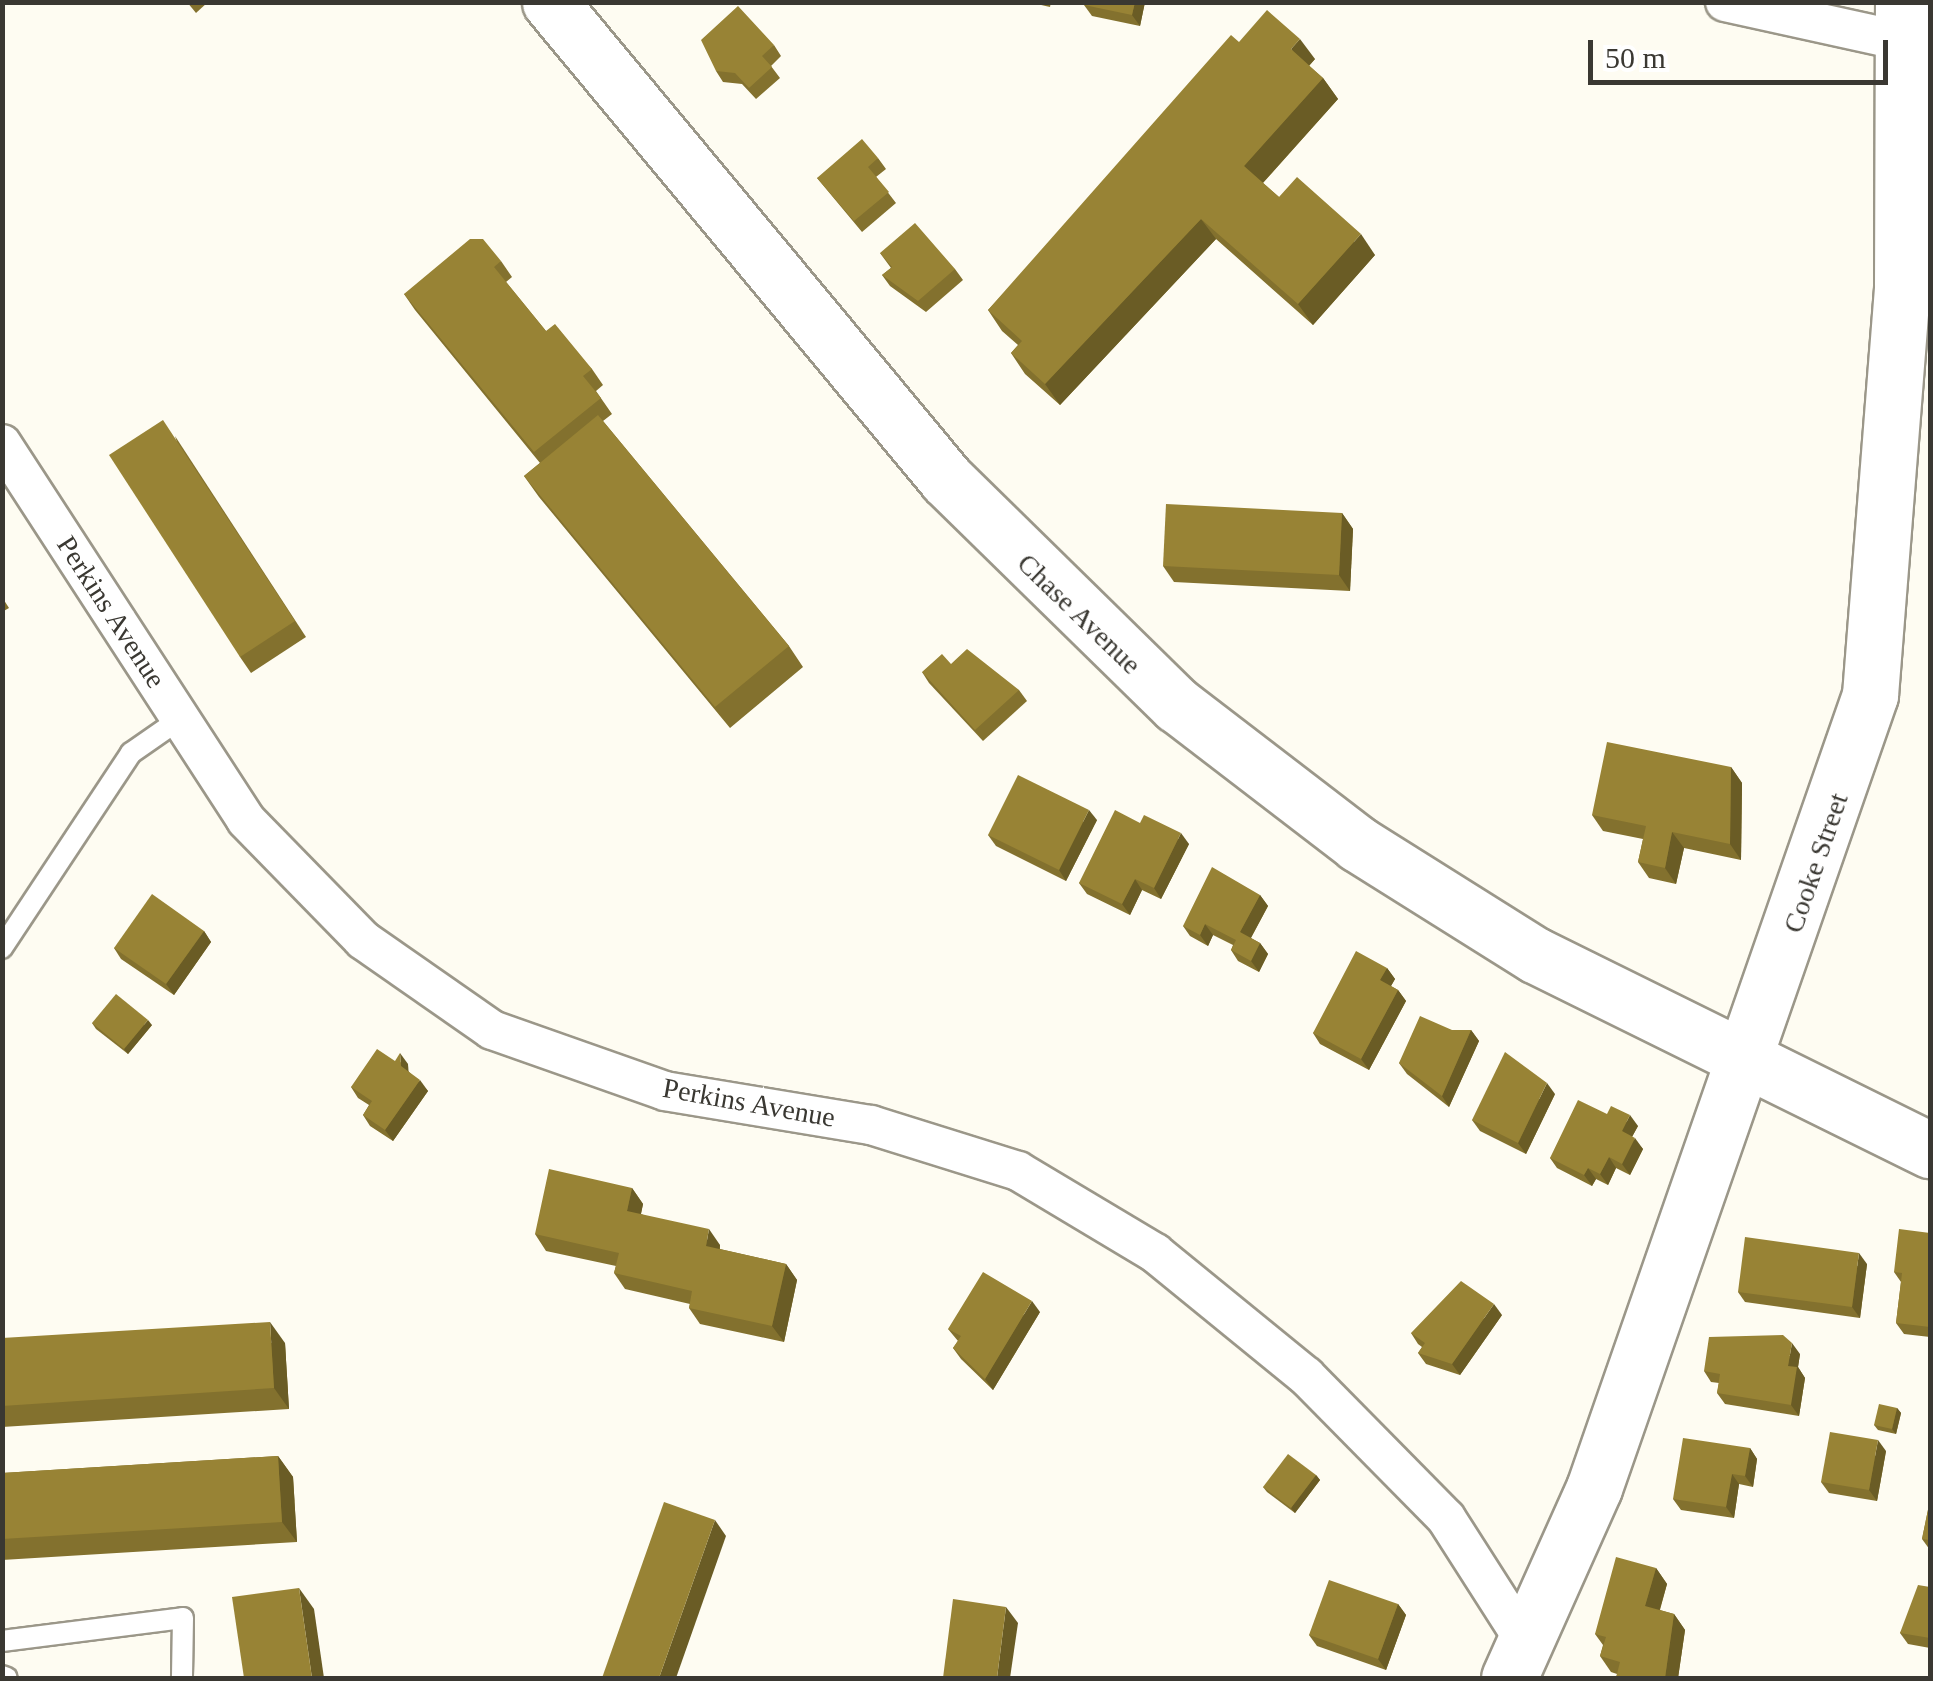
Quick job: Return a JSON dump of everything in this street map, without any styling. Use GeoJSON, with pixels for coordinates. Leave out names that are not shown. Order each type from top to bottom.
{"type":"FeatureCollection","features":[{"type":"Feature","properties":{"kind":"main road","name":"Chase Avenue"},"geometry":{"type":"LineString","coordinates":[[550,2],[946,480],[1117,652],[1373,854],[1610,998],[1930,1150]]}},
{"type":"Feature","properties":{"kind":"main road","name":"Cooke Street"},"geometry":{"type":"LineString","coordinates":[[1517,1661],[1594,1488],[1746,1064],[1878,655],[1916,270],[1903,22]]}},
{"type":"Feature","properties":{"kind":"street"},"geometry":{"type":"LineString","coordinates":[[1725,2],[1903,22]]}},
{"type":"Feature","properties":{"kind":"street","name":"Perkins Avenue"},"geometry":{"type":"LineString","coordinates":[[2,444],[246,820],[362,940],[492,1030],[665,1090],[871,1125],[1018,1171],[1155,1252],[1306,1376],[1446,1518],[1517,1661]]}},
{"type":"Feature","properties":{"kind":"lane"},"geometry":{"type":"LineString","coordinates":[[2,948],[131,753],[180,719]]}},
{"type":"Feature","properties":{"kind":"lane"},"geometry":{"type":"LineString","coordinates":[[2,1641],[183,1618],[182,1678]]}},
{"type":"Feature","properties":{"kind":"building"},"geometry":{"type":"Polygon","coordinates":[[[1084,2],[1135,2],[1132,15],[1084,2]]]}},
{"type":"Feature","properties":{"kind":"building"},"geometry":{"type":"Polygon","coordinates":[[[738,6],[774,45],[762,56],[772,67],[749,88],[735,73],[716,71],[701,40],[738,6]]]}},
{"type":"Feature","properties":{"kind":"building"},"geometry":{"type":"Polygon","coordinates":[[[1267,10],[1300,39],[1291,49],[1323,78],[1244,166],[1279,197],[1297,177],[1361,234],[1298,304],[1201,219],[1045,384],[1011,353],[1022,341],[988,310],[1231,35],[1239,42],[1267,10]]]}},
{"type":"Feature","properties":{"kind":"building"},"geometry":{"type":"Polygon","coordinates":[[[862,139],[878,158],[868,167],[889,192],[854,221],[817,178],[862,139]]]}},
{"type":"Feature","properties":{"kind":"building"},"geometry":{"type":"Polygon","coordinates":[[[915,223],[955,269],[918,301],[882,275],[892,267],[880,253],[915,223]]]}},
{"type":"Feature","properties":{"kind":"building"},"geometry":{"type":"Polygon","coordinates":[[[470,239],[483,239],[501,261],[494,267],[546,331],[555,324],[592,369],[583,376],[601,398],[534,452],[404,294],[470,239]]]}},
{"type":"Feature","properties":{"kind":"building"},"geometry":{"type":"Polygon","coordinates":[[[598,415],[789,646],[715,707],[524,476],[598,415]]]}},
{"type":"Feature","properties":{"kind":"building"},"geometry":{"type":"Polygon","coordinates":[[[163,420],[295,621],[240,657],[109,455],[163,420]]]}},
{"type":"Feature","properties":{"kind":"building"},"geometry":{"type":"Polygon","coordinates":[[[1166,504],[1342,513],[1339,575],[1163,566],[1166,504]]]}},
{"type":"Feature","properties":{"kind":"building"},"geometry":{"type":"Polygon","coordinates":[[[967,649],[1019,690],[975,730],[922,672],[942,654],[951,664],[967,649]]]}},
{"type":"Feature","properties":{"kind":"building"},"geometry":{"type":"Polygon","coordinates":[[[1607,742],[1731,767],[1730,844],[1672,832],[1665,868],[1638,862],[1646,826],[1592,815],[1607,742]]]}},
{"type":"Feature","properties":{"kind":"building"},"geometry":{"type":"Polygon","coordinates":[[[1018,775],[1089,810],[1059,870],[988,835],[1018,775]]]}},
{"type":"Feature","properties":{"kind":"building"},"geometry":{"type":"Polygon","coordinates":[[[1115,810],[1140,823],[1144,815],[1181,833],[1154,888],[1135,879],[1122,904],[1079,883],[1115,810]]]}},
{"type":"Feature","properties":{"kind":"building"},"geometry":{"type":"Polygon","coordinates":[[[1212,867],[1260,895],[1240,932],[1260,943],[1251,961],[1231,950],[1236,940],[1205,924],[1200,935],[1183,926],[1212,867]]]}},
{"type":"Feature","properties":{"kind":"building"},"geometry":{"type":"Polygon","coordinates":[[[152,894],[204,931],[166,984],[114,948],[152,894]]]}},
{"type":"Feature","properties":{"kind":"building"},"geometry":{"type":"Polygon","coordinates":[[[1356,951],[1387,968],[1380,980],[1398,990],[1361,1059],[1313,1033],[1356,951]]]}},
{"type":"Feature","properties":{"kind":"building"},"geometry":{"type":"Polygon","coordinates":[[[116,994],[148,1020],[124,1049],[92,1023],[116,994]]]}},
{"type":"Feature","properties":{"kind":"building"},"geometry":{"type":"Polygon","coordinates":[[[1420,1016],[1452,1030],[1471,1030],[1442,1096],[1399,1063],[1420,1016]]]}},
{"type":"Feature","properties":{"kind":"building"},"geometry":{"type":"Polygon","coordinates":[[[377,1049],[395,1061],[400,1053],[401,1066],[420,1080],[385,1130],[363,1115],[372,1101],[351,1087],[377,1049]]]}},
{"type":"Feature","properties":{"kind":"building"},"geometry":{"type":"Polygon","coordinates":[[[1505,1052],[1547,1083],[1518,1143],[1472,1120],[1505,1052]]]}},
{"type":"Feature","properties":{"kind":"building"},"geometry":{"type":"Polygon","coordinates":[[[1578,1100],[1607,1114],[1611,1106],[1630,1115],[1622,1131],[1635,1138],[1622,1164],[1609,1157],[1600,1174],[1588,1168],[1584,1175],[1550,1158],[1578,1100]]]}},
{"type":"Feature","properties":{"kind":"building"},"geometry":{"type":"Polygon","coordinates":[[[549,1169],[632,1188],[627,1211],[709,1229],[706,1246],[786,1264],[772,1326],[689,1308],[692,1291],[614,1273],[619,1253],[535,1234],[549,1169]]]}},
{"type":"Feature","properties":{"kind":"building"},"geometry":{"type":"Polygon","coordinates":[[[1899,1229],[1930,1233],[1930,1327],[1896,1323],[1902,1273],[1894,1272],[1899,1229]]]}},
{"type":"Feature","properties":{"kind":"building"},"geometry":{"type":"Polygon","coordinates":[[[1745,1237],[1859,1253],[1852,1307],[1738,1292],[1745,1237]]]}},
{"type":"Feature","properties":{"kind":"building"},"geometry":{"type":"Polygon","coordinates":[[[983,1272],[1032,1301],[985,1379],[953,1348],[961,1336],[948,1329],[983,1272]]]}},
{"type":"Feature","properties":{"kind":"building"},"geometry":{"type":"Polygon","coordinates":[[[1461,1281],[1494,1304],[1452,1364],[1418,1353],[1425,1343],[1411,1333],[1461,1281]]]}},
{"type":"Feature","properties":{"kind":"building"},"geometry":{"type":"Polygon","coordinates":[[[270,1322],[274,1388],[2,1406],[2,1338],[270,1322]]]}},
{"type":"Feature","properties":{"kind":"building"},"geometry":{"type":"Polygon","coordinates":[[[1783,1335],[1792,1343],[1788,1366],[1797,1367],[1791,1405],[1717,1393],[1720,1374],[1704,1371],[1709,1337],[1783,1335]]]}},
{"type":"Feature","properties":{"kind":"building"},"geometry":{"type":"Polygon","coordinates":[[[1879,1404],[1897,1408],[1892,1429],[1874,1425],[1879,1404]]]}},
{"type":"Feature","properties":{"kind":"building"},"geometry":{"type":"Polygon","coordinates":[[[1830,1432],[1878,1440],[1869,1490],[1821,1482],[1830,1432]]]}},
{"type":"Feature","properties":{"kind":"building"},"geometry":{"type":"Polygon","coordinates":[[[1683,1438],[1750,1448],[1745,1476],[1732,1474],[1726,1507],[1673,1499],[1683,1438]]]}},
{"type":"Feature","properties":{"kind":"building"},"geometry":{"type":"Polygon","coordinates":[[[1288,1454],[1316,1475],[1291,1508],[1263,1487],[1288,1454]]]}},
{"type":"Feature","properties":{"kind":"building"},"geometry":{"type":"Polygon","coordinates":[[[278,1456],[282,1522],[2,1539],[2,1473],[278,1456]]]}},
{"type":"Feature","properties":{"kind":"building"},"geometry":{"type":"Polygon","coordinates":[[[1930,1500],[1930,1540],[1922,1539],[1930,1500]]]}},
{"type":"Feature","properties":{"kind":"building"},"geometry":{"type":"Polygon","coordinates":[[[664,1502],[715,1520],[659,1678],[602,1678],[664,1502]]]}},
{"type":"Feature","properties":{"kind":"building"},"geometry":{"type":"Polygon","coordinates":[[[1616,1557],[1656,1568],[1645,1606],[1674,1614],[1665,1678],[1616,1678],[1620,1662],[1600,1656],[1606,1637],[1595,1634],[1616,1557]]]}},
{"type":"Feature","properties":{"kind":"building"},"geometry":{"type":"Polygon","coordinates":[[[1329,1580],[1398,1604],[1378,1659],[1309,1635],[1329,1580]]]}},
{"type":"Feature","properties":{"kind":"building"},"geometry":{"type":"Polygon","coordinates":[[[1918,1585],[1930,1587],[1930,1638],[1900,1633],[1918,1585]]]}},
{"type":"Feature","properties":{"kind":"building"},"geometry":{"type":"Polygon","coordinates":[[[299,1588],[312,1678],[244,1678],[232,1597],[299,1588]]]}},
{"type":"Feature","properties":{"kind":"building"},"geometry":{"type":"Polygon","coordinates":[[[953,1599],[1006,1607],[997,1678],[943,1678],[953,1599]]]}}]}
